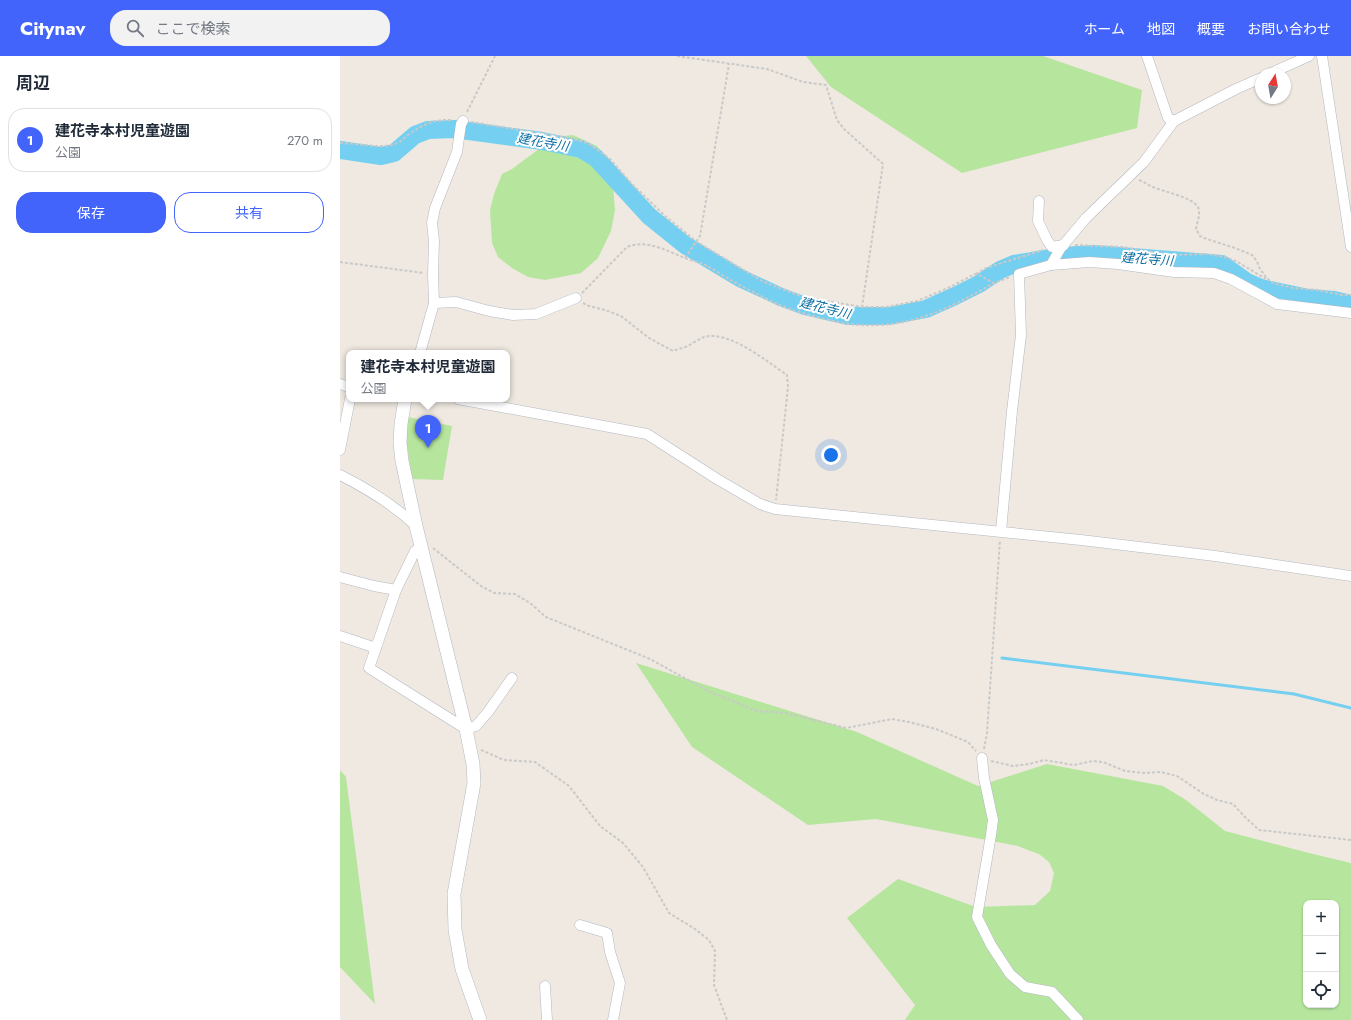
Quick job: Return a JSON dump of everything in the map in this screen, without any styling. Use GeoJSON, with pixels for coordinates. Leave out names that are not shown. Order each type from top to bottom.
{"type":"FeatureCollection","features":[{"type":"Feature","properties":{"kind":"street"},"geometry":{"type":"LineString","coordinates":[[1147,56],[1168,118],[1174,121]]}},
{"type":"Feature","properties":{"kind":"street"},"geometry":{"type":"LineString","coordinates":[[1282,68],[1308,56]]}},
{"type":"Feature","properties":{"kind":"street"},"geometry":{"type":"LineString","coordinates":[[1322,56],[1351,247]]}},
{"type":"Feature","properties":{"kind":"street"},"geometry":{"type":"LineString","coordinates":[[1052,264],[1059,247],[1086,218],[1144,162],[1174,121],[1255,81]]}},
{"type":"Feature","properties":{"kind":"street"},"geometry":{"type":"LineString","coordinates":[[421,350],[434,303],[434,241],[432,223],[436,208],[457,152],[462,123]]}},
{"type":"Feature","properties":{"kind":"street"},"geometry":{"type":"LineString","coordinates":[[1039,201],[1038,221],[1047,240],[1059,247]]}},
{"type":"Feature","properties":{"kind":"street"},"geometry":{"type":"LineString","coordinates":[[1001,532],[1012,411],[1021,335],[1019,274],[1052,264],[1089,262],[1118,264],[1174,272],[1214,273],[1231,279],[1277,304],[1351,313]]}},
{"type":"Feature","properties":{"kind":"street"},"geometry":{"type":"LineString","coordinates":[[434,303],[456,302],[513,316],[536,314],[576,298]]}},
{"type":"Feature","properties":{"kind":"street"},"geometry":{"type":"LineString","coordinates":[[340,450],[349,402]]}},
{"type":"Feature","properties":{"kind":"street"},"geometry":{"type":"LineString","coordinates":[[405,402],[400,443],[402,461],[473,764],[474,783],[454,894],[455,923],[462,969],[480,1020]]}},
{"type":"Feature","properties":{"kind":"street"},"geometry":{"type":"LineString","coordinates":[[474,402],[647,434],[760,504],[775,509],[1208,555],[1351,576]]}},
{"type":"Feature","properties":{"kind":"street"},"geometry":{"type":"LineString","coordinates":[[340,475],[363,486],[404,514],[416,526]]}},
{"type":"Feature","properties":{"kind":"street"},"geometry":{"type":"LineString","coordinates":[[422,546],[415,551],[396,590],[370,668],[466,729],[476,726],[512,678]]}},
{"type":"Feature","properties":{"kind":"street"},"geometry":{"type":"LineString","coordinates":[[340,577],[396,590]]}},
{"type":"Feature","properties":{"kind":"street"},"geometry":{"type":"LineString","coordinates":[[340,636],[376,648]]}},
{"type":"Feature","properties":{"kind":"street"},"geometry":{"type":"LineString","coordinates":[[982,758],[984,778],[993,820],[992,835],[977,917],[991,945],[1010,974],[1025,987],[1052,992],[1078,1020]]}},
{"type":"Feature","properties":{"kind":"street"},"geometry":{"type":"LineString","coordinates":[[580,925],[607,933],[610,952],[620,984],[613,1020]]}},
{"type":"Feature","properties":{"kind":"street"},"geometry":{"type":"LineString","coordinates":[[545,986],[547,1020]]}},
{"type":"Feature","properties":{"kind":"path"},"geometry":{"type":"LineString","coordinates":[[462,123],[495,56]]}},
{"type":"Feature","properties":{"kind":"path"},"geometry":{"type":"LineString","coordinates":[[677,56],[767,69],[803,82],[826,85],[837,120],[844,129],[883,164],[862,307]]}},
{"type":"Feature","properties":{"kind":"path"},"geometry":{"type":"LineString","coordinates":[[686,257],[700,236],[729,64]]}},
{"type":"Feature","properties":{"kind":"path"},"geometry":{"type":"LineString","coordinates":[[340,144],[355,143],[383,147],[397,144],[421,125],[441,119],[569,138],[588,143],[610,159],[631,183],[665,216],[696,242],[762,281],[804,297],[862,307],[886,307],[917,301],[948,288],[986,268],[1059,247],[1122,247],[1171,255],[1207,254],[1225,257],[1236,261],[1271,282],[1293,288],[1318,290],[1342,295],[1351,294]]}},
{"type":"Feature","properties":{"kind":"path"},"geometry":{"type":"LineString","coordinates":[[1132,175],[1153,187],[1186,198],[1198,207],[1199,212],[1196,229],[1200,236],[1252,255],[1265,276],[1271,282]]}},
{"type":"Feature","properties":{"kind":"path"},"geometry":{"type":"LineString","coordinates":[[775,509],[788,387],[787,375],[734,341],[720,337],[705,337],[686,347],[673,351],[649,338],[621,316],[589,306],[576,298],[628,247],[634,244],[644,244],[662,248],[706,266],[776,303],[836,321],[859,325],[912,321],[949,308],[994,283],[1019,274]]}},
{"type":"Feature","properties":{"kind":"path"},"geometry":{"type":"LineString","coordinates":[[340,262],[433,274]]}},
{"type":"Feature","properties":{"kind":"path"},"geometry":{"type":"LineString","coordinates":[[975,274],[994,283]]}},
{"type":"Feature","properties":{"kind":"path"},"geometry":{"type":"LineString","coordinates":[[982,758],[987,733],[1001,532]]}},
{"type":"Feature","properties":{"kind":"path"},"geometry":{"type":"LineString","coordinates":[[422,546],[434,548],[481,586],[494,593],[515,594],[530,603],[546,617],[643,656],[710,692],[757,711],[786,713],[846,728],[892,719],[909,722],[936,729],[968,742],[982,758],[992,762],[1014,766],[1044,760],[1074,765],[1094,761],[1103,762],[1125,771],[1144,773],[1161,772],[1177,776],[1204,794],[1217,800],[1233,804],[1259,830],[1351,840]]}},
{"type":"Feature","properties":{"kind":"path"},"geometry":{"type":"LineString","coordinates":[[469,745],[504,760],[535,762],[570,786],[600,826],[623,843],[643,867],[669,913],[695,929],[709,940],[715,950],[714,985],[726,1020]]}},
{"type":"Feature","properties":{"kind":"green space"},"geometry":{"type":"Polygon","coordinates":[[[806,56],[1043,56],[1142,90],[1137,128],[962,173],[831,87],[806,56]]]}},
{"type":"Feature","properties":{"kind":"green space"},"geometry":{"type":"Polygon","coordinates":[[[573,135],[597,146],[611,163],[615,210],[611,231],[598,258],[581,273],[545,280],[528,277],[512,268],[498,257],[492,243],[490,210],[494,194],[502,174],[512,169],[555,137],[573,135]]]}},
{"type":"Feature","properties":{"kind":"green space"},"geometry":{"type":"Polygon","coordinates":[[[408,417],[452,426],[443,480],[412,479],[406,438],[408,417]]]}},
{"type":"Feature","properties":{"kind":"green space"},"geometry":{"type":"Polygon","coordinates":[[[636,663],[857,732],[978,786],[1047,764],[1163,786],[1186,800],[1225,831],[1351,863],[1351,1020],[905,1020],[915,1005],[847,918],[898,879],[976,907],[1035,905],[1050,891],[1054,873],[1049,862],[1039,854],[1018,846],[876,819],[808,825],[692,747],[636,663]]]}},
{"type":"Feature","properties":{"kind":"green space"},"geometry":{"type":"Polygon","coordinates":[[[340,770],[346,777],[375,1004],[340,967],[340,770]]]}},
{"type":"Feature","properties":{"kind":"waterway","name":"建花寺川"},"geometry":{"type":"LineString","coordinates":[[340,150],[381,156],[394,153],[415,135],[428,130],[454,129],[542,141],[581,149],[596,158],[649,216],[685,245],[740,278],[781,297],[805,306],[848,316],[889,316],[926,309],[979,284],[1000,270],[1014,264],[1063,256],[1094,254],[1222,264],[1247,282],[1261,288],[1308,298],[1334,300],[1351,304]]}},
{"type":"Feature","properties":{"kind":"waterway"},"geometry":{"type":"LineString","coordinates":[[1002,658],[1294,694],[1351,708]]}},
{"type":"Feature","properties":{"kind":"place","name":"建花寺本村児童遊園"},"geometry":{"type":"Point","coordinates":[428,448]}}]}
